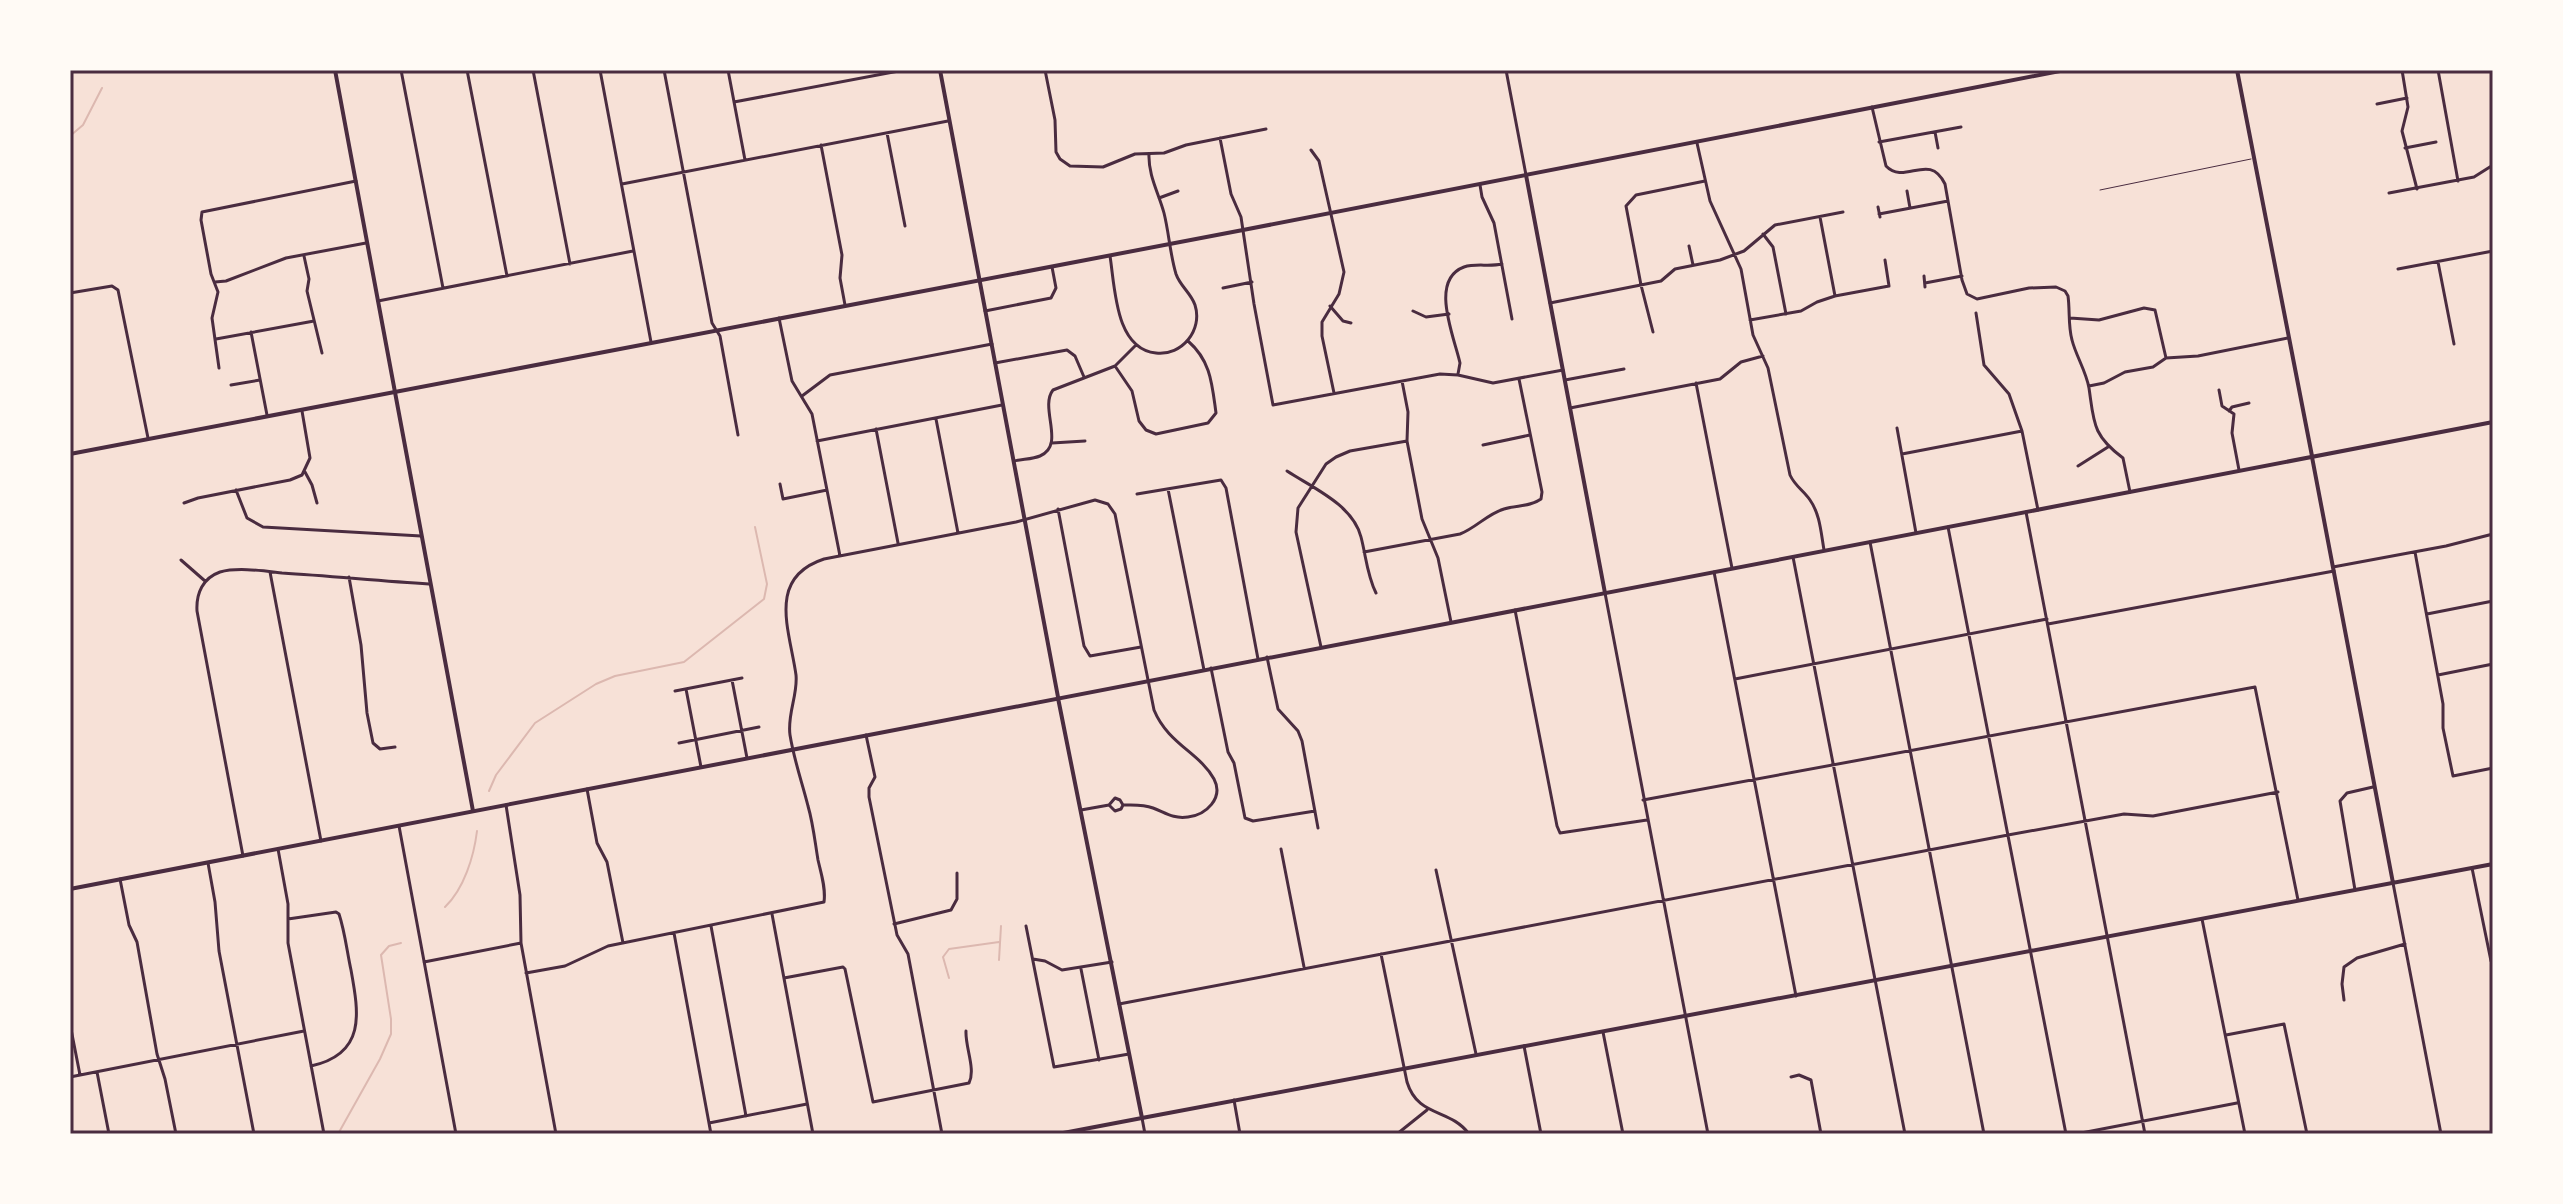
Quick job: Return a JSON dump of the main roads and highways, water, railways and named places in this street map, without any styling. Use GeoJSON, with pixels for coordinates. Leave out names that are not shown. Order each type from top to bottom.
{"type":"FeatureCollection","features":[{"type":"Feature","properties":{"kind":"main road"},"geometry":{"type":"LineString","coordinates":[[335,70],[473,812]]}},
{"type":"Feature","properties":{"kind":"main road"},"geometry":{"type":"LineString","coordinates":[[940,70],[1058,697],[1142,1118]]}},
{"type":"Feature","properties":{"kind":"main road"},"geometry":{"type":"LineString","coordinates":[[70,454],[2065,70]]}},
{"type":"Feature","properties":{"kind":"main road"},"geometry":{"type":"LineString","coordinates":[[2237,70],[2393,883]]}},
{"type":"Feature","properties":{"kind":"main road"},"geometry":{"type":"LineString","coordinates":[[1526,175],[1605,593]]}},
{"type":"Feature","properties":{"kind":"main road"},"geometry":{"type":"LineString","coordinates":[[70,889],[2493,422]]}},
{"type":"Feature","properties":{"kind":"main road"},"geometry":{"type":"LineString","coordinates":[[1058,1134],[2493,864]]}},
{"type":"Feature","properties":{"kind":"waterway"},"geometry":{"type":"LineString","coordinates":[[70,136],[83,125],[102,88]]}},
{"type":"Feature","properties":{"kind":"waterway"},"geometry":{"type":"LineString","coordinates":[[489,791],[496,775],[535,723],[596,684],[615,676],[684,662],[764,599],[767,584],[755,527]]}},
{"type":"Feature","properties":{"kind":"waterway"},"geometry":{"type":"LineString","coordinates":[[445,907],[458,891],[467,872],[477,831]]}},
{"type":"Feature","properties":{"kind":"waterway"},"geometry":{"type":"LineString","coordinates":[[999,960],[1001,926]]}},
{"type":"Feature","properties":{"kind":"waterway"},"geometry":{"type":"LineString","coordinates":[[949,978],[943,957],[949,949],[999,942]]}},
{"type":"Feature","properties":{"kind":"waterway"},"geometry":{"type":"LineString","coordinates":[[338,1134],[391,1034],[381,955],[389,946],[401,943]]}}]}
